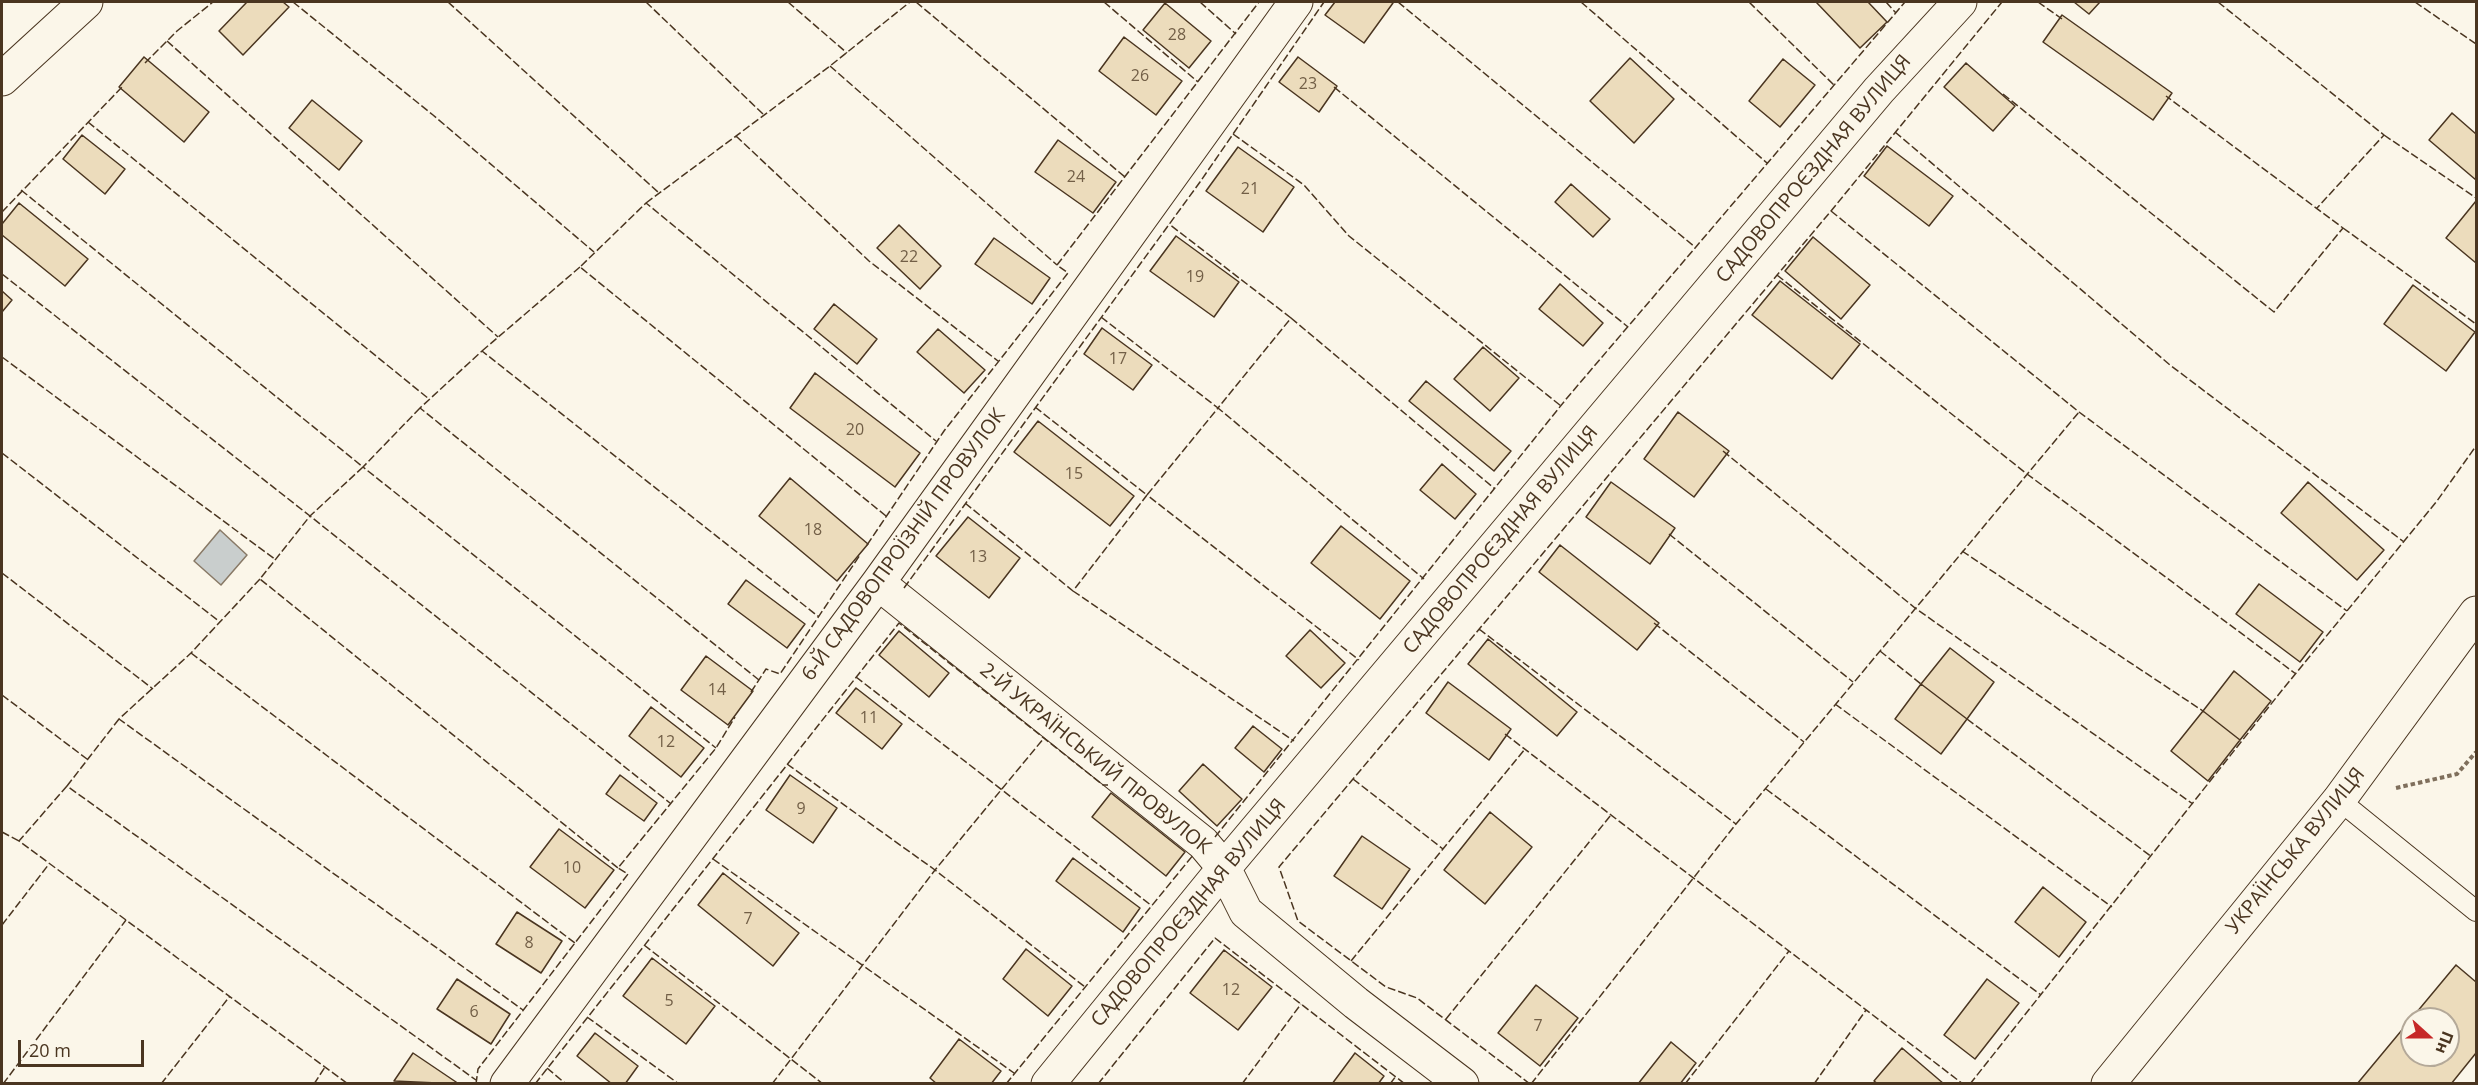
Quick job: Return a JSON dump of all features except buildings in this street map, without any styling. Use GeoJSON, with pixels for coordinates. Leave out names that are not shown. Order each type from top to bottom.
{"type":"FeatureCollection","features":[{"type":"Feature","properties":{"kind":"street"},"geometry":{"type":"LineString","coordinates":[[2,79],[86,2]]}},
{"type":"Feature","properties":{"kind":"street","name":"6-Й САДОВОПРОЇЗНІЙ ПРОВУЛОК"},"geometry":{"type":"LineString","coordinates":[[507,1083],[878,583],[1296,2]]}},
{"type":"Feature","properties":{"kind":"street","name":"САДОВОПРОЄЗДНАЯ ВУЛИЦЯ"},"geometry":{"type":"LineString","coordinates":[[1048,1083],[1224,868],[1879,90],[1960,2]]}},
{"type":"Feature","properties":{"kind":"street","name":"2-Й УКРАЇНСЬКИЙ ПРОВУЛОК"},"geometry":{"type":"LineString","coordinates":[[878,583],[1203,843],[1224,868],[1246,912],[1356,1003],[1462,1083]]}},
{"type":"Feature","properties":{"kind":"street","name":"УКРАЇНСЬКА ВУЛИЦЯ"},"geometry":{"type":"LineString","coordinates":[[2108,1083],[2339,800],[2476,613]]}},
{"type":"Feature","properties":{"kind":"lane"},"geometry":{"type":"LineString","coordinates":[[2339,800],[2476,911]]}},
{"type":"Feature","properties":{"kind":"path"},"geometry":{"type":"LineString","coordinates":[[2339,800],[2457,774],[2476,752]]}},
{"type":"Feature","properties":{"kind":"shaded area"},"geometry":{"type":"Polygon","coordinates":[[[220,530],[247,555],[221,585],[194,561],[220,530]]]}},
{"type":"Feature","properties":{"kind":"fence"},"geometry":{"type":"LineString","coordinates":[[145,63],[177,31],[213,2]]}},
{"type":"Feature","properties":{"kind":"fence"},"geometry":{"type":"LineString","coordinates":[[293,2],[433,115],[594,252]]}},
{"type":"Feature","properties":{"kind":"fence"},"geometry":{"type":"LineString","coordinates":[[448,2],[659,193]]}},
{"type":"Feature","properties":{"kind":"fence"},"geometry":{"type":"LineString","coordinates":[[646,2],[764,115]]}},
{"type":"Feature","properties":{"kind":"fence"},"geometry":{"type":"LineString","coordinates":[[788,2],[847,53]]}},
{"type":"Feature","properties":{"kind":"fence"},"geometry":{"type":"LineString","coordinates":[[646,203],[830,66],[910,2]]}},
{"type":"Feature","properties":{"kind":"fence"},"geometry":{"type":"LineString","coordinates":[[916,2],[1125,177]]}},
{"type":"Feature","properties":{"kind":"fence"},"geometry":{"type":"LineString","coordinates":[[1104,2],[1198,82]]}},
{"type":"Feature","properties":{"kind":"fence"},"geometry":{"type":"LineString","coordinates":[[1200,2],[1236,34]]}},
{"type":"Feature","properties":{"kind":"fence"},"geometry":{"type":"LineString","coordinates":[[867,545],[944,431],[1068,273],[1057,265],[1259,2]]}},
{"type":"Feature","properties":{"kind":"fence"},"geometry":{"type":"LineString","coordinates":[[904,588],[1200,182],[1324,2]]}},
{"type":"Feature","properties":{"kind":"fence"},"geometry":{"type":"LineString","coordinates":[[1398,2],[1695,247]]}},
{"type":"Feature","properties":{"kind":"fence"},"geometry":{"type":"LineString","coordinates":[[1581,2],[1767,163]]}},
{"type":"Feature","properties":{"kind":"fence"},"geometry":{"type":"LineString","coordinates":[[1749,2],[1834,85]]}},
{"type":"Feature","properties":{"kind":"fence"},"geometry":{"type":"LineString","coordinates":[[1886,2],[1896,13]]}},
{"type":"Feature","properties":{"kind":"fence"},"geometry":{"type":"LineString","coordinates":[[1215,837],[1567,398],[1905,2]]}},
{"type":"Feature","properties":{"kind":"fence"},"geometry":{"type":"LineString","coordinates":[[1530,1084],[1417,998],[1386,987],[1298,921],[1279,867],[1831,211],[2002,2]]}},
{"type":"Feature","properties":{"kind":"fence"},"geometry":{"type":"LineString","coordinates":[[2038,2],[2062,19]]}},
{"type":"Feature","properties":{"kind":"fence"},"geometry":{"type":"LineString","coordinates":[[2218,2],[2384,135],[2317,208]]}},
{"type":"Feature","properties":{"kind":"fence"},"geometry":{"type":"LineString","coordinates":[[2415,2],[2476,44]]}},
{"type":"Feature","properties":{"kind":"fence"},"geometry":{"type":"LineString","coordinates":[[167,41],[498,337]]}},
{"type":"Feature","properties":{"kind":"fence"},"geometry":{"type":"LineString","coordinates":[[830,66],[1057,265]]}},
{"type":"Feature","properties":{"kind":"fence"},"geometry":{"type":"LineString","coordinates":[[2,212],[122,87]]}},
{"type":"Feature","properties":{"kind":"fence"},"geometry":{"type":"LineString","coordinates":[[1334,87],[1628,327]]}},
{"type":"Feature","properties":{"kind":"fence"},"geometry":{"type":"LineString","coordinates":[[2003,94],[2274,312],[2343,228],[2166,96]]}},
{"type":"Feature","properties":{"kind":"fence"},"geometry":{"type":"LineString","coordinates":[[88,122],[429,399]]}},
{"type":"Feature","properties":{"kind":"fence"},"geometry":{"type":"LineString","coordinates":[[1895,132],[2170,365],[2404,542]]}},
{"type":"Feature","properties":{"kind":"fence"},"geometry":{"type":"LineString","coordinates":[[1233,134],[1304,185],[1349,236],[1561,406]]}},
{"type":"Feature","properties":{"kind":"fence"},"geometry":{"type":"LineString","coordinates":[[2384,135],[2476,198]]}},
{"type":"Feature","properties":{"kind":"fence"},"geometry":{"type":"LineString","coordinates":[[736,136],[869,261],[998,361]]}},
{"type":"Feature","properties":{"kind":"fence"},"geometry":{"type":"LineString","coordinates":[[21,190],[363,467],[310,516],[670,803]]}},
{"type":"Feature","properties":{"kind":"fence"},"geometry":{"type":"LineString","coordinates":[[886,516],[580,267],[646,203],[936,441]]}},
{"type":"Feature","properties":{"kind":"fence"},"geometry":{"type":"LineString","coordinates":[[1831,211],[2079,412],[2347,611]]}},
{"type":"Feature","properties":{"kind":"fence"},"geometry":{"type":"LineString","coordinates":[[1101,317],[1218,408],[1291,318],[1169,224]]}},
{"type":"Feature","properties":{"kind":"fence"},"geometry":{"type":"LineString","coordinates":[[2343,228],[2476,324]]}},
{"type":"Feature","properties":{"kind":"fence"},"geometry":{"type":"LineString","coordinates":[[482,351],[580,267]]}},
{"type":"Feature","properties":{"kind":"fence"},"geometry":{"type":"LineString","coordinates":[[2,274],[310,516],[260,579],[618,868]]}},
{"type":"Feature","properties":{"kind":"fence"},"geometry":{"type":"LineString","coordinates":[[1777,275],[2027,474],[2296,674]]}},
{"type":"Feature","properties":{"kind":"fence"},"geometry":{"type":"LineString","coordinates":[[1291,318],[1495,489]]}},
{"type":"Feature","properties":{"kind":"fence"},"geometry":{"type":"LineString","coordinates":[[759,680],[420,408],[482,351],[819,617]]}},
{"type":"Feature","properties":{"kind":"fence"},"geometry":{"type":"LineString","coordinates":[[2,357],[276,560]]}},
{"type":"Feature","properties":{"kind":"fence"},"geometry":{"type":"LineString","coordinates":[[1035,407],[1147,495],[1218,408],[1424,579]]}},
{"type":"Feature","properties":{"kind":"fence"},"geometry":{"type":"LineString","coordinates":[[420,408],[363,467],[716,748]]}},
{"type":"Feature","properties":{"kind":"fence"},"geometry":{"type":"LineString","coordinates":[[1531,1084],[1736,824],[2079,412]]}},
{"type":"Feature","properties":{"kind":"fence"},"geometry":{"type":"LineString","coordinates":[[1970,1084],[2283,689],[2437,501],[2476,446]]}},
{"type":"Feature","properties":{"kind":"fence"},"geometry":{"type":"LineString","coordinates":[[1723,451],[1915,608],[2193,804]]}},
{"type":"Feature","properties":{"kind":"fence"},"geometry":{"type":"LineString","coordinates":[[2,453],[220,622]]}},
{"type":"Feature","properties":{"kind":"fence"},"geometry":{"type":"LineString","coordinates":[[965,503],[1073,591],[1147,495],[1359,660]]}},
{"type":"Feature","properties":{"kind":"fence"},"geometry":{"type":"LineString","coordinates":[[1669,534],[1853,682]]}},
{"type":"Feature","properties":{"kind":"fence"},"geometry":{"type":"LineString","coordinates":[[1962,551],[2203,711]]}},
{"type":"Feature","properties":{"kind":"fence"},"geometry":{"type":"LineString","coordinates":[[751,692],[766,669],[780,674],[860,555]]}},
{"type":"Feature","properties":{"kind":"fence"},"geometry":{"type":"LineString","coordinates":[[2,573],[153,689]]}},
{"type":"Feature","properties":{"kind":"fence"},"geometry":{"type":"LineString","coordinates":[[260,579],[191,653],[119,719],[523,1010]]}},
{"type":"Feature","properties":{"kind":"fence"},"geometry":{"type":"LineString","coordinates":[[1073,591],[1294,741]]}},
{"type":"Feature","properties":{"kind":"fence"},"geometry":{"type":"LineString","coordinates":[[535,1084],[899,623],[1103,785],[1108,785]]}},
{"type":"Feature","properties":{"kind":"fence"},"geometry":{"type":"LineString","coordinates":[[1654,623],[1804,742]]}},
{"type":"Feature","properties":{"kind":"fence"},"geometry":{"type":"LineString","coordinates":[[1479,629],[1736,824]]}},
{"type":"Feature","properties":{"kind":"fence"},"geometry":{"type":"LineString","coordinates":[[1880,651],[1921,684]]}},
{"type":"Feature","properties":{"kind":"fence"},"geometry":{"type":"LineString","coordinates":[[191,653],[575,943]]}},
{"type":"Feature","properties":{"kind":"fence"},"geometry":{"type":"LineString","coordinates":[[856,677],[1152,906]]}},
{"type":"Feature","properties":{"kind":"fence"},"geometry":{"type":"LineString","coordinates":[[2,695],[87,759]]}},
{"type":"Feature","properties":{"kind":"fence"},"geometry":{"type":"LineString","coordinates":[[1835,704],[2112,907]]}},
{"type":"Feature","properties":{"kind":"fence"},"geometry":{"type":"LineString","coordinates":[[476,1084],[478,1069],[628,874],[618,868],[716,748],[735,717]]}},
{"type":"Feature","properties":{"kind":"fence"},"geometry":{"type":"LineString","coordinates":[[119,719],[67,786],[476,1080]]}},
{"type":"Feature","properties":{"kind":"fence"},"geometry":{"type":"LineString","coordinates":[[1967,719],[2152,857]]}},
{"type":"Feature","properties":{"kind":"fence"},"geometry":{"type":"LineString","coordinates":[[1505,734],[1963,1084]]}},
{"type":"Feature","properties":{"kind":"fence"},"geometry":{"type":"LineString","coordinates":[[772,1084],[935,870],[1044,738]]}},
{"type":"Feature","properties":{"kind":"fence"},"geometry":{"type":"LineString","coordinates":[[1351,961],[1525,749]]}},
{"type":"Feature","properties":{"kind":"fence"},"geometry":{"type":"LineString","coordinates":[[787,764],[935,870],[1085,987]]}},
{"type":"Feature","properties":{"kind":"fence"},"geometry":{"type":"LineString","coordinates":[[1353,779],[1443,849]]}},
{"type":"Feature","properties":{"kind":"fence"},"geometry":{"type":"LineString","coordinates":[[67,786],[19,841],[348,1084]]}},
{"type":"Feature","properties":{"kind":"fence"},"geometry":{"type":"LineString","coordinates":[[1766,789],[2041,995]]}},
{"type":"Feature","properties":{"kind":"fence"},"geometry":{"type":"LineString","coordinates":[[1446,1019],[1611,815]]}},
{"type":"Feature","properties":{"kind":"fence"},"geometry":{"type":"LineString","coordinates":[[2,832],[19,841]]}},
{"type":"Feature","properties":{"kind":"fence"},"geometry":{"type":"LineString","coordinates":[[1006,1084],[1194,854]]}},
{"type":"Feature","properties":{"kind":"fence"},"geometry":{"type":"LineString","coordinates":[[713,859],[1014,1073]]}},
{"type":"Feature","properties":{"kind":"fence"},"geometry":{"type":"LineString","coordinates":[[2,925],[49,864]]}},
{"type":"Feature","properties":{"kind":"fence"},"geometry":{"type":"LineString","coordinates":[[3,1084],[126,920]]}},
{"type":"Feature","properties":{"kind":"fence"},"geometry":{"type":"LineString","coordinates":[[1098,1084],[1215,938],[1405,1084]]}},
{"type":"Feature","properties":{"kind":"fence"},"geometry":{"type":"LineString","coordinates":[[644,945],[823,1084]]}},
{"type":"Feature","properties":{"kind":"fence"},"geometry":{"type":"LineString","coordinates":[[1685,1084],[1789,951]]}},
{"type":"Feature","properties":{"kind":"fence"},"geometry":{"type":"LineString","coordinates":[[161,1084],[230,996]]}},
{"type":"Feature","properties":{"kind":"fence"},"geometry":{"type":"LineString","coordinates":[[1242,1084],[1301,1004]]}},
{"type":"Feature","properties":{"kind":"fence"},"geometry":{"type":"LineString","coordinates":[[1814,1084],[1866,1010]]}},
{"type":"Feature","properties":{"kind":"fence"},"geometry":{"type":"LineString","coordinates":[[587,1017],[679,1084]]}},
{"type":"Feature","properties":{"kind":"fence"},"geometry":{"type":"LineString","coordinates":[[314,1084],[325,1067]]}},
{"type":"Feature","properties":{"kind":"fence"},"geometry":{"type":"LineString","coordinates":[[547,1068],[566,1084]]}},
{"type":"Feature","properties":{"kind":"fence"},"geometry":{"type":"LineString","coordinates":[[1390,1084],[1396,1076]]}}]}
